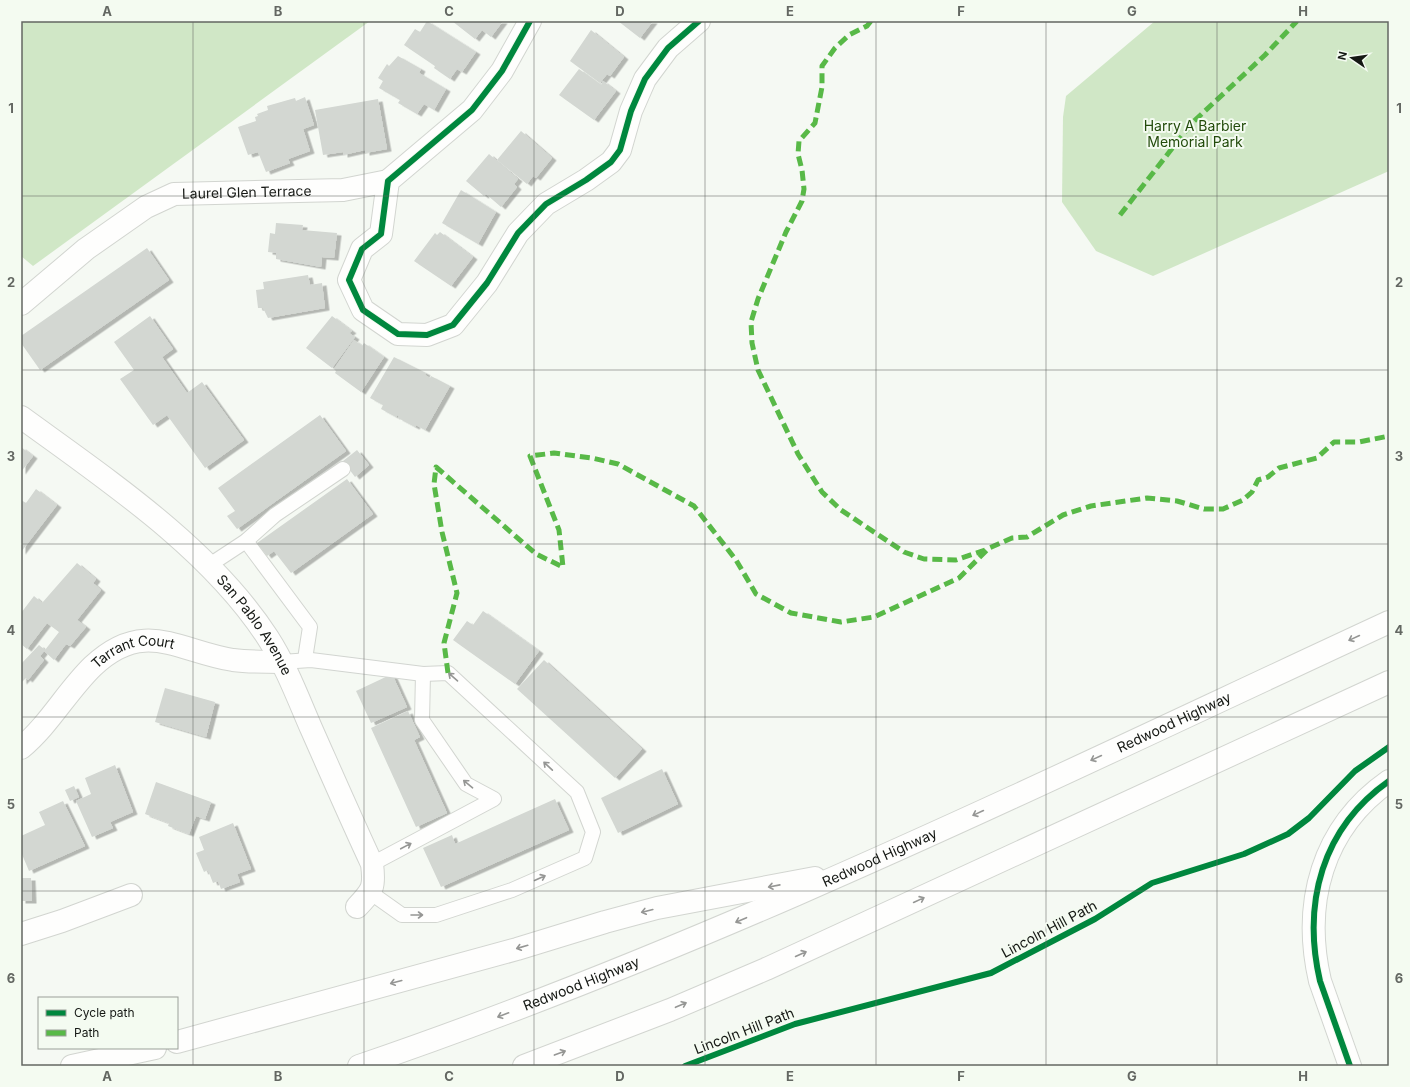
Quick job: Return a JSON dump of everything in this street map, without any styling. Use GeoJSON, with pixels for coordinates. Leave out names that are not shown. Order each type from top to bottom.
{"type":"FeatureCollection","features":[{"type":"Feature","properties":{"kind":"main road","name":"Laurel Glen Terrace"},"geometry":{"type":"LineString","coordinates":[[21,304],[86,249],[146,207],[174,194],[343,190],[388,180],[472,110],[502,71],[530,21]]}},
{"type":"Feature","properties":{"kind":"main road"},"geometry":{"type":"LineString","coordinates":[[388,180],[381,234],[362,249],[349,280],[363,310],[398,334],[427,335],[453,325],[488,283],[518,233],[546,204],[586,180],[611,162],[620,150],[631,111],[645,79],[668,48],[699,21]]}},
{"type":"Feature","properties":{"kind":"main road","name":"San Pablo Avenue"},"geometry":{"type":"LineString","coordinates":[[21,417],[149,512],[208,566],[252,616],[281,662],[372,864],[374,878],[364,900]]}},
{"type":"Feature","properties":{"kind":"main road","name":"Redwood Highway"},"geometry":{"type":"LineString","coordinates":[[359,1066],[561,993],[735,922],[854,870],[1389,622]]}},
{"type":"Feature","properties":{"kind":"main road","name":"Tarrant Court"},"geometry":{"type":"LineString","coordinates":[[21,748],[40,729],[92,667],[108,654],[124,645],[140,641],[157,641],[174,643],[232,660],[281,662]]}},
{"type":"Feature","properties":{"kind":"main road"},"geometry":{"type":"LineString","coordinates":[[524,1066],[670,1010],[766,969],[1389,682]]}},
{"type":"Feature","properties":{"kind":"main road"},"geometry":{"type":"LineString","coordinates":[[1349,1062],[1320,981],[1317,968],[1313,926],[1315,896],[1323,866],[1341,830],[1359,807],[1389,781]]}},
{"type":"Feature","properties":{"kind":"main road"},"geometry":{"type":"LineString","coordinates":[[178,1042],[517,949],[657,908],[854,870]]}},
{"type":"Feature","properties":{"kind":"main road"},"geometry":{"type":"LineString","coordinates":[[21,934],[55,923],[131,894]]}},
{"type":"Feature","properties":{"kind":"main road"},"geometry":{"type":"LineString","coordinates":[[72,1066],[151,1049]]}},
{"type":"Feature","properties":{"kind":"main road"},"geometry":{"type":"LineString","coordinates":[[94,1066],[153,1049]]}},
{"type":"Feature","properties":{"kind":"lane"},"geometry":{"type":"LineString","coordinates":[[208,566],[246,541],[275,515],[343,469]]}},
{"type":"Feature","properties":{"kind":"lane"},"geometry":{"type":"LineString","coordinates":[[246,541],[310,627],[306,659]]}},
{"type":"Feature","properties":{"kind":"lane"},"geometry":{"type":"LineString","coordinates":[[281,662],[306,659],[423,674],[448,673],[577,792],[593,832],[586,858],[512,890],[436,915],[402,915],[364,900]]}},
{"type":"Feature","properties":{"kind":"lane"},"geometry":{"type":"LineString","coordinates":[[372,864],[494,800],[466,784],[422,720],[423,674]]}},
{"type":"Feature","properties":{"kind":"green space"},"geometry":{"type":"Polygon","coordinates":[[[21,21],[370,21],[33,266],[21,256],[21,21]]]}},
{"type":"Feature","properties":{"kind":"green space","name":"Harry A Barbier Memorial Park"},"geometry":{"type":"Polygon","coordinates":[[[1155,21],[1389,21],[1389,171],[1153,276],[1096,251],[1062,202],[1063,117],[1066,96],[1155,21]]]}},
{"type":"Feature","properties":{"kind":"building"},"geometry":{"type":"Polygon","coordinates":[[[427,21],[476,52],[462,72],[457,69],[450,79],[434,68],[435,66],[404,45],[415,29],[420,32],[427,21]]]}},
{"type":"Feature","properties":{"kind":"building"},"geometry":{"type":"Polygon","coordinates":[[[452,21],[503,21],[491,37],[482,30],[475,39],[452,21]]]}},
{"type":"Feature","properties":{"kind":"building"},"geometry":{"type":"Polygon","coordinates":[[[618,21],[653,21],[640,38],[618,21]]]}},
{"type":"Feature","properties":{"kind":"building"},"geometry":{"type":"Polygon","coordinates":[[[591,30],[624,57],[610,76],[607,74],[600,83],[570,61],[591,30]]]}},
{"type":"Feature","properties":{"kind":"building"},"geometry":{"type":"Polygon","coordinates":[[[398,56],[421,69],[419,73],[446,89],[434,110],[424,104],[417,114],[398,103],[400,100],[379,88],[383,81],[378,78],[387,64],[389,66],[398,56]]]}},
{"type":"Feature","properties":{"kind":"building"},"geometry":{"type":"Polygon","coordinates":[[[579,69],[601,85],[603,81],[616,91],[594,120],[559,95],[579,69]]]}},
{"type":"Feature","properties":{"kind":"building"},"geometry":{"type":"Polygon","coordinates":[[[305,97],[314,125],[303,129],[310,151],[288,159],[290,163],[266,172],[258,152],[248,155],[238,127],[256,121],[255,117],[258,116],[257,114],[268,110],[267,106],[295,98],[296,101],[305,97]]]}},
{"type":"Feature","properties":{"kind":"building"},"geometry":{"type":"Polygon","coordinates":[[[378,99],[387,149],[365,153],[365,150],[343,155],[343,152],[323,155],[315,110],[378,99]]]}},
{"type":"Feature","properties":{"kind":"building"},"geometry":{"type":"Polygon","coordinates":[[[521,131],[552,158],[536,178],[533,176],[527,184],[497,160],[521,131]]]}},
{"type":"Feature","properties":{"kind":"building"},"geometry":{"type":"Polygon","coordinates":[[[489,154],[518,179],[514,184],[517,187],[501,207],[486,194],[484,196],[466,181],[489,154]]]}},
{"type":"Feature","properties":{"kind":"building"},"geometry":{"type":"Polygon","coordinates":[[[461,190],[496,212],[478,244],[442,223],[461,190]]]}},
{"type":"Feature","properties":{"kind":"building"},"geometry":{"type":"Polygon","coordinates":[[[276,223],[303,225],[302,230],[337,233],[334,258],[322,257],[321,267],[276,259],[276,253],[268,252],[270,233],[275,234],[276,223]]]}},
{"type":"Feature","properties":{"kind":"building"},"geometry":{"type":"Polygon","coordinates":[[[440,232],[473,257],[451,286],[414,261],[435,233],[437,235],[440,232]]]}},
{"type":"Feature","properties":{"kind":"building"},"geometry":{"type":"Polygon","coordinates":[[[147,248],[169,280],[40,370],[21,343],[21,336],[147,248]]]}},
{"type":"Feature","properties":{"kind":"building"},"geometry":{"type":"Polygon","coordinates":[[[308,275],[310,285],[322,283],[325,308],[268,318],[263,308],[258,308],[256,290],[264,289],[263,282],[308,275]]]}},
{"type":"Feature","properties":{"kind":"building"},"geometry":{"type":"Polygon","coordinates":[[[150,316],[173,349],[162,357],[187,393],[202,382],[244,440],[205,468],[167,415],[153,425],[120,379],[134,370],[114,342],[150,316]]]}},
{"type":"Feature","properties":{"kind":"building"},"geometry":{"type":"Polygon","coordinates":[[[332,316],[352,331],[349,333],[355,337],[332,368],[306,348],[332,316]]]}},
{"type":"Feature","properties":{"kind":"building"},"geometry":{"type":"Polygon","coordinates":[[[354,340],[362,346],[364,343],[384,357],[361,392],[335,373],[336,371],[334,369],[354,340]]]}},
{"type":"Feature","properties":{"kind":"building"},"geometry":{"type":"Polygon","coordinates":[[[394,357],[426,373],[425,375],[430,378],[431,376],[450,386],[425,430],[416,425],[415,427],[398,418],[399,416],[397,415],[396,417],[381,409],[383,405],[370,398],[394,357]]]}},
{"type":"Feature","properties":{"kind":"building"},"geometry":{"type":"Polygon","coordinates":[[[320,415],[346,451],[237,529],[227,516],[235,511],[218,488],[320,415]]]}},
{"type":"Feature","properties":{"kind":"building"},"geometry":{"type":"Polygon","coordinates":[[[21,447],[33,456],[21,472],[21,447]]]}},
{"type":"Feature","properties":{"kind":"building"},"geometry":{"type":"Polygon","coordinates":[[[357,450],[369,465],[355,477],[343,461],[357,450]]]}},
{"type":"Feature","properties":{"kind":"building"},"geometry":{"type":"Polygon","coordinates":[[[347,479],[373,514],[291,573],[274,551],[267,556],[257,543],[347,479]]]}},
{"type":"Feature","properties":{"kind":"building"},"geometry":{"type":"Polygon","coordinates":[[[36,489],[57,505],[21,552],[21,500],[26,503],[36,489]]]}},
{"type":"Feature","properties":{"kind":"building"},"geometry":{"type":"Polygon","coordinates":[[[77,563],[96,579],[93,583],[101,590],[77,620],[86,627],[70,646],[66,644],[54,660],[44,651],[40,656],[44,660],[28,680],[26,678],[22,682],[21,664],[39,645],[45,650],[59,632],[47,623],[27,649],[21,644],[21,613],[34,596],[42,603],[77,563]]]}},
{"type":"Feature","properties":{"kind":"building"},"geometry":{"type":"Polygon","coordinates":[[[483,611],[539,651],[515,684],[453,640],[467,621],[473,625],[483,611]]]}},
{"type":"Feature","properties":{"kind":"building"},"geometry":{"type":"Polygon","coordinates":[[[544,660],[642,749],[615,778],[517,689],[544,660]]]}},
{"type":"Feature","properties":{"kind":"building"},"geometry":{"type":"Polygon","coordinates":[[[392,674],[407,707],[371,723],[356,691],[392,674]]]}},
{"type":"Feature","properties":{"kind":"building"},"geometry":{"type":"Polygon","coordinates":[[[165,688],[215,702],[206,737],[155,722],[165,688]]]}},
{"type":"Feature","properties":{"kind":"building"},"geometry":{"type":"Polygon","coordinates":[[[408,711],[420,737],[414,740],[447,813],[416,827],[371,728],[408,711]]]}},
{"type":"Feature","properties":{"kind":"building"},"geometry":{"type":"Polygon","coordinates":[[[115,765],[133,812],[110,822],[113,828],[92,837],[76,801],[91,794],[85,778],[115,765]]]}},
{"type":"Feature","properties":{"kind":"building"},"geometry":{"type":"Polygon","coordinates":[[[662,769],[678,804],[618,833],[601,798],[662,769]]]}},
{"type":"Feature","properties":{"kind":"building"},"geometry":{"type":"Polygon","coordinates":[[[156,782],[211,802],[205,819],[196,816],[189,834],[168,826],[169,823],[145,814],[156,782]]]}},
{"type":"Feature","properties":{"kind":"building"},"geometry":{"type":"Polygon","coordinates":[[[74,786],[79,797],[70,801],[65,790],[74,786]]]}},
{"type":"Feature","properties":{"kind":"building"},"geometry":{"type":"Polygon","coordinates":[[[555,799],[569,830],[441,887],[423,848],[452,835],[455,844],[555,799]]]}},
{"type":"Feature","properties":{"kind":"building"},"geometry":{"type":"Polygon","coordinates":[[[63,801],[85,846],[29,871],[21,852],[21,836],[45,825],[39,812],[63,801]]]}},
{"type":"Feature","properties":{"kind":"building"},"geometry":{"type":"Polygon","coordinates":[[[233,823],[251,869],[237,874],[240,882],[221,889],[218,881],[213,883],[208,870],[204,872],[196,853],[204,850],[199,837],[233,823]]]}},
{"type":"Feature","properties":{"kind":"building"},"geometry":{"type":"Polygon","coordinates":[[[21,878],[31,878],[32,901],[21,901],[21,878]]]}},
{"type":"Feature","properties":{"kind":"marked path"},"geometry":{"type":"LineString","coordinates":[[871,21],[867,26],[849,35],[835,48],[822,66],[822,87],[815,123],[799,141],[798,154],[802,170],[804,189],[802,201],[786,232],[758,299],[751,322],[752,343],[758,370],[798,454],[822,492],[841,510],[904,552],[924,559],[956,560],[985,550]]}},
{"type":"Feature","properties":{"kind":"marked path"},"geometry":{"type":"LineString","coordinates":[[1120,215],[1192,123],[1265,55],[1297,21]]}},
{"type":"Feature","properties":{"kind":"marked path"},"geometry":{"type":"LineString","coordinates":[[448,673],[444,643],[457,593],[442,532],[434,484],[436,467],[536,554],[563,567],[559,530],[530,456],[554,453],[592,458],[618,464],[694,506],[736,560],[756,594],[791,613],[841,622],[874,617],[959,578],[989,548],[1012,538],[1027,537],[1063,515],[1091,506],[1147,498],[1177,501],[1204,509],[1223,509],[1243,500],[1252,492],[1258,480],[1268,477],[1279,468],[1317,458],[1334,442],[1359,442],[1389,436]]}},
{"type":"Feature","properties":{"kind":"cycle path"},"geometry":{"type":"LineString","coordinates":[[530,21],[502,71],[472,110],[388,181],[381,234],[362,249],[349,280],[363,310],[398,334],[427,335],[453,325],[487,283],[518,233],[546,204],[586,180],[611,162],[620,150],[631,111],[645,79],[668,48],[699,21]]}},
{"type":"Feature","properties":{"kind":"cycle path","name":"Lincoln Hill Path"},"geometry":{"type":"LineString","coordinates":[[685,1066],[795,1024],[991,973],[1095,919],[1152,883],[1244,854],[1288,834],[1309,818],[1355,771],[1389,747]]}},
{"type":"Feature","properties":{"kind":"cycle path"},"geometry":{"type":"LineString","coordinates":[[1350,1066],[1320,981],[1315,952],[1314,923],[1316,896],[1323,869],[1333,844],[1347,821],[1366,800],[1389,781]]}}]}
